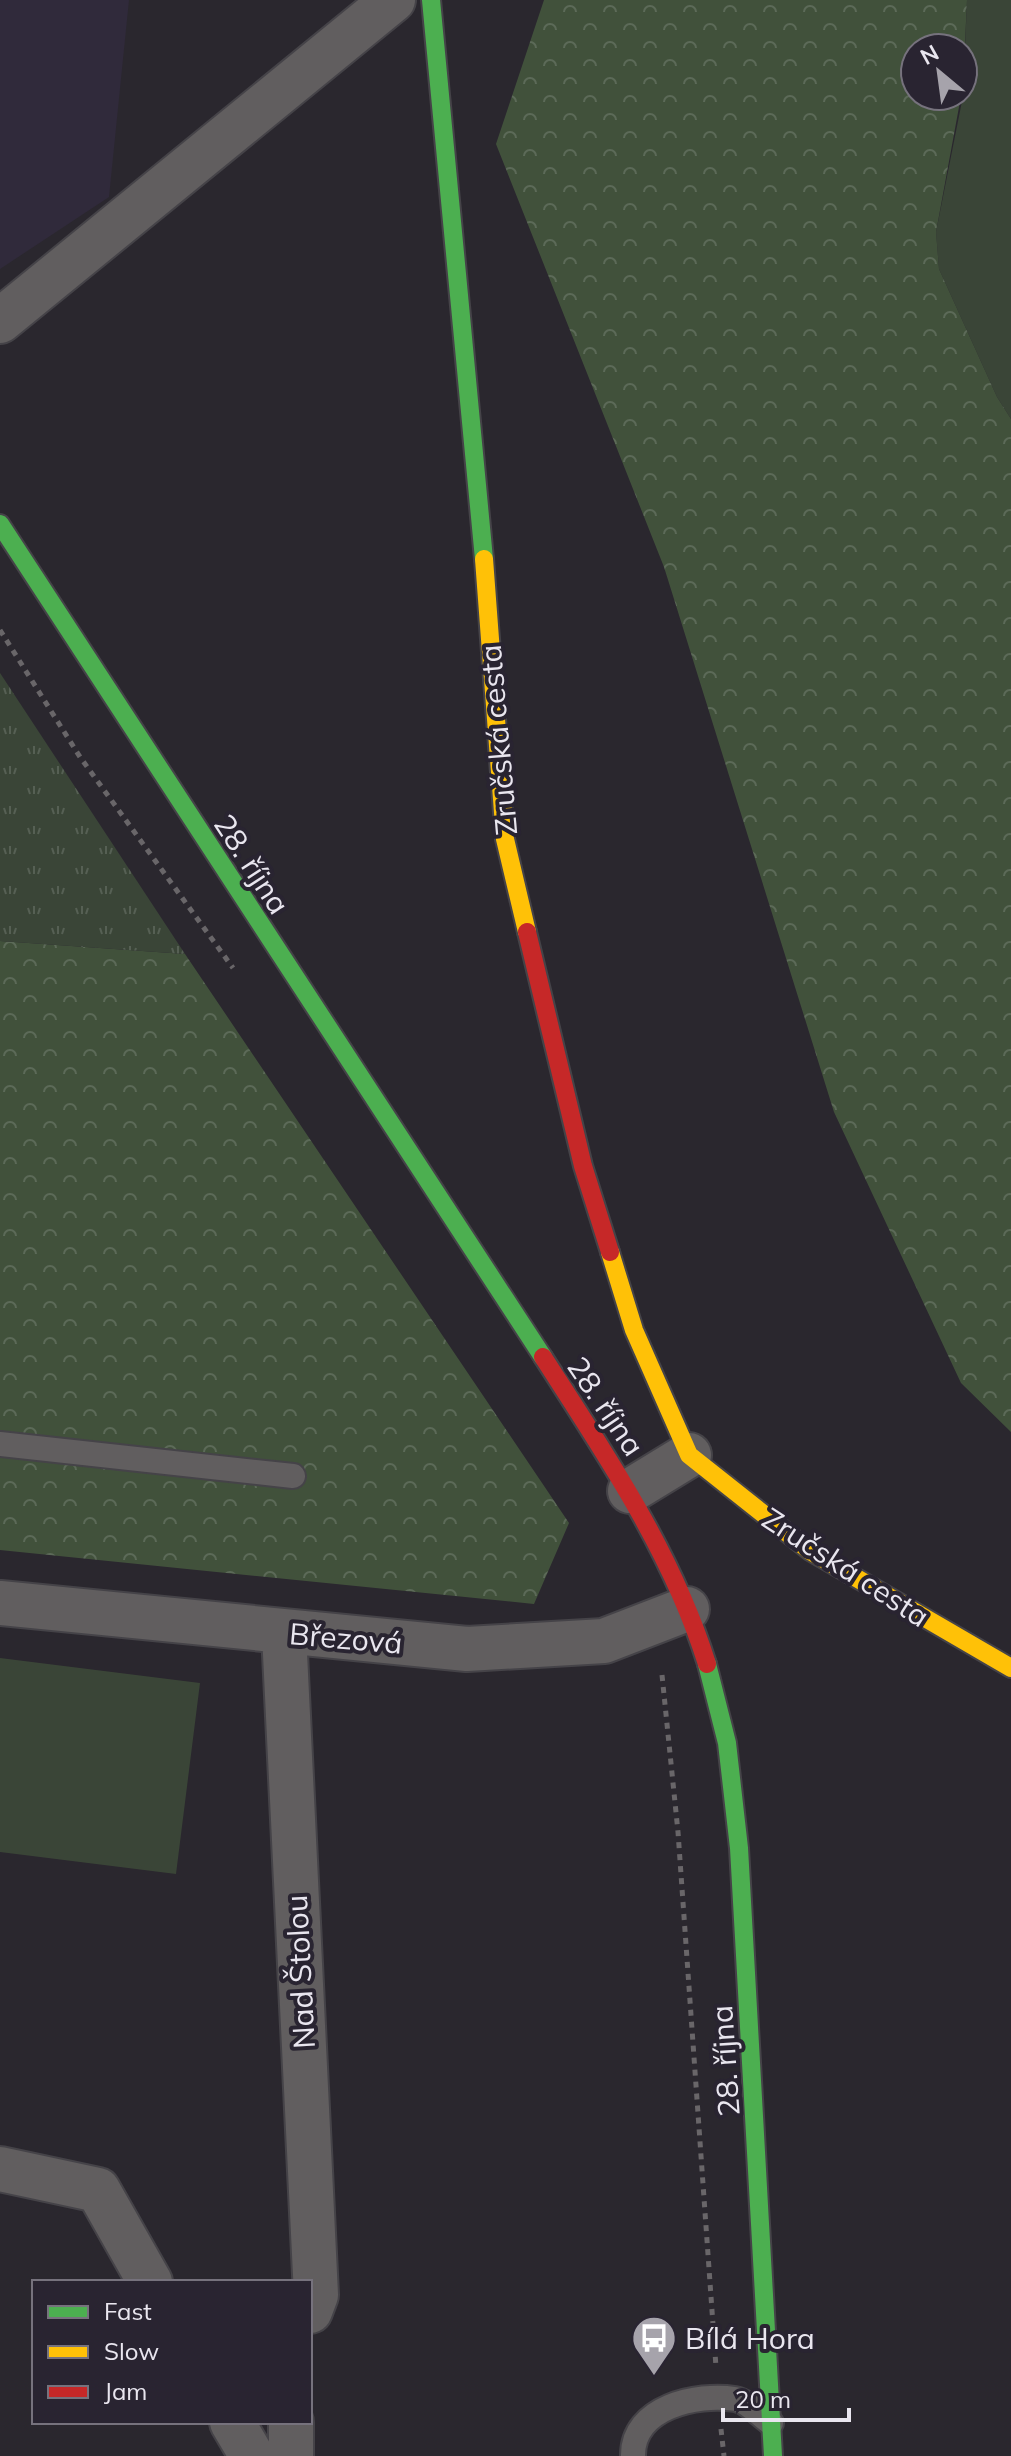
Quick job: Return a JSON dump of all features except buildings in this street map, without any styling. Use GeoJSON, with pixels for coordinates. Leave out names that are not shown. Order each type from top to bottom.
{"type":"FeatureCollection","features":[{"type":"Feature","properties":{"kind":"main road","name":"Zručská cesta"},"geometry":{"type":"LineString","coordinates":[[431,0],[481,515],[505,839],[583,1166],[634,1330],[689,1455],[810,1551],[1011,1668]]}},
{"type":"Feature","properties":{"kind":"main road","name":"28. října"},"geometry":{"type":"LineString","coordinates":[[0,524],[630,1491],[672,1616],[713,1681],[727,1758],[742,1893],[760,2154],[773,2456]]}},
{"type":"Feature","properties":{"kind":"street"},"geometry":{"type":"LineString","coordinates":[[0,321],[393,0]]}},
{"type":"Feature","properties":{"kind":"street"},"geometry":{"type":"LineString","coordinates":[[630,1491],[689,1455]]}},
{"type":"Feature","properties":{"kind":"street","name":"Březová"},"geometry":{"type":"LineString","coordinates":[[0,1603],[467,1649],[604,1641],[672,1616]]}},
{"type":"Feature","properties":{"kind":"street","name":"Nad Štolou"},"geometry":{"type":"LineString","coordinates":[[284,1633],[316,2295],[312,2306]]}},
{"type":"Feature","properties":{"kind":"street"},"geometry":{"type":"LineString","coordinates":[[0,2169],[98,2190],[149,2280]]}},
{"type":"Feature","properties":{"kind":"street"},"geometry":{"type":"LineString","coordinates":[[233,2424],[252,2456]]}},
{"type":"Feature","properties":{"kind":"street"},"geometry":{"type":"LineString","coordinates":[[291,2424],[291,2456]]}},
{"type":"Feature","properties":{"kind":"lane"},"geometry":{"type":"LineString","coordinates":[[0,1444],[293,1476]]}},
{"type":"Feature","properties":{"kind":"lane"},"geometry":{"type":"LineString","coordinates":[[633,2456],[633,2448],[644,2426],[666,2407],[701,2398],[738,2399],[771,2423]]}},
{"type":"Feature","properties":{"kind":"path"},"geometry":{"type":"LineString","coordinates":[[672,1616],[678,1832],[724,2456]]}},
{"type":"Feature","properties":{"kind":"shaded area"},"geometry":{"type":"Polygon","coordinates":[[[0,0],[129,0],[109,197],[0,269],[0,0]]]}},
{"type":"Feature","properties":{"kind":"green space"},"geometry":{"type":"Polygon","coordinates":[[[544,0],[967,0],[965,32],[899,32],[899,112],[958,112],[936,232],[939,269],[997,397],[1011,419],[1011,1432],[961,1383],[834,1112],[664,567],[496,144],[544,0]]]}},
{"type":"Feature","properties":{"kind":"green space"},"geometry":{"type":"Polygon","coordinates":[[[967,0],[1011,0],[1011,419],[997,397],[939,269],[936,232],[960,112],[979,112],[979,32],[966,32],[967,0]]]}},
{"type":"Feature","properties":{"kind":"green space"},"geometry":{"type":"Polygon","coordinates":[[[0,673],[185,954],[0,941],[0,673]]]}},
{"type":"Feature","properties":{"kind":"green space"},"geometry":{"type":"Polygon","coordinates":[[[0,941],[185,954],[569,1523],[534,1604],[0,1550],[0,941]]]}},
{"type":"Feature","properties":{"kind":"green space"},"geometry":{"type":"Polygon","coordinates":[[[0,1658],[200,1683],[176,1874],[0,1852],[0,1658]]]}},
{"type":"Feature","properties":{"kind":"traffic: fast"},"geometry":{"type":"LineString","coordinates":[[431,0],[484,559]]}},
{"type":"Feature","properties":{"kind":"traffic: fast"},"geometry":{"type":"LineString","coordinates":[[0,524],[543,1357]]}},
{"type":"Feature","properties":{"kind":"traffic: fast"},"geometry":{"type":"LineString","coordinates":[[707,1664],[727,1743],[739,1848],[773,2456]]}},
{"type":"Feature","properties":{"kind":"traffic: slow"},"geometry":{"type":"LineString","coordinates":[[484,559],[505,839],[527,932]]}},
{"type":"Feature","properties":{"kind":"traffic: slow"},"geometry":{"type":"LineString","coordinates":[[610,1252],[634,1330],[689,1455],[810,1551],[1011,1668]]}},
{"type":"Feature","properties":{"kind":"traffic: jam"},"geometry":{"type":"LineString","coordinates":[[527,932],[583,1166],[610,1252]]}},
{"type":"Feature","properties":{"kind":"traffic: jam"},"geometry":{"type":"LineString","coordinates":[[543,1357],[636,1505],[675,1583],[707,1664]]}},
{"type":"Feature","properties":{"kind":"place","name":"Bílá Hora"},"geometry":{"type":"Point","coordinates":[654,2377]}}]}
